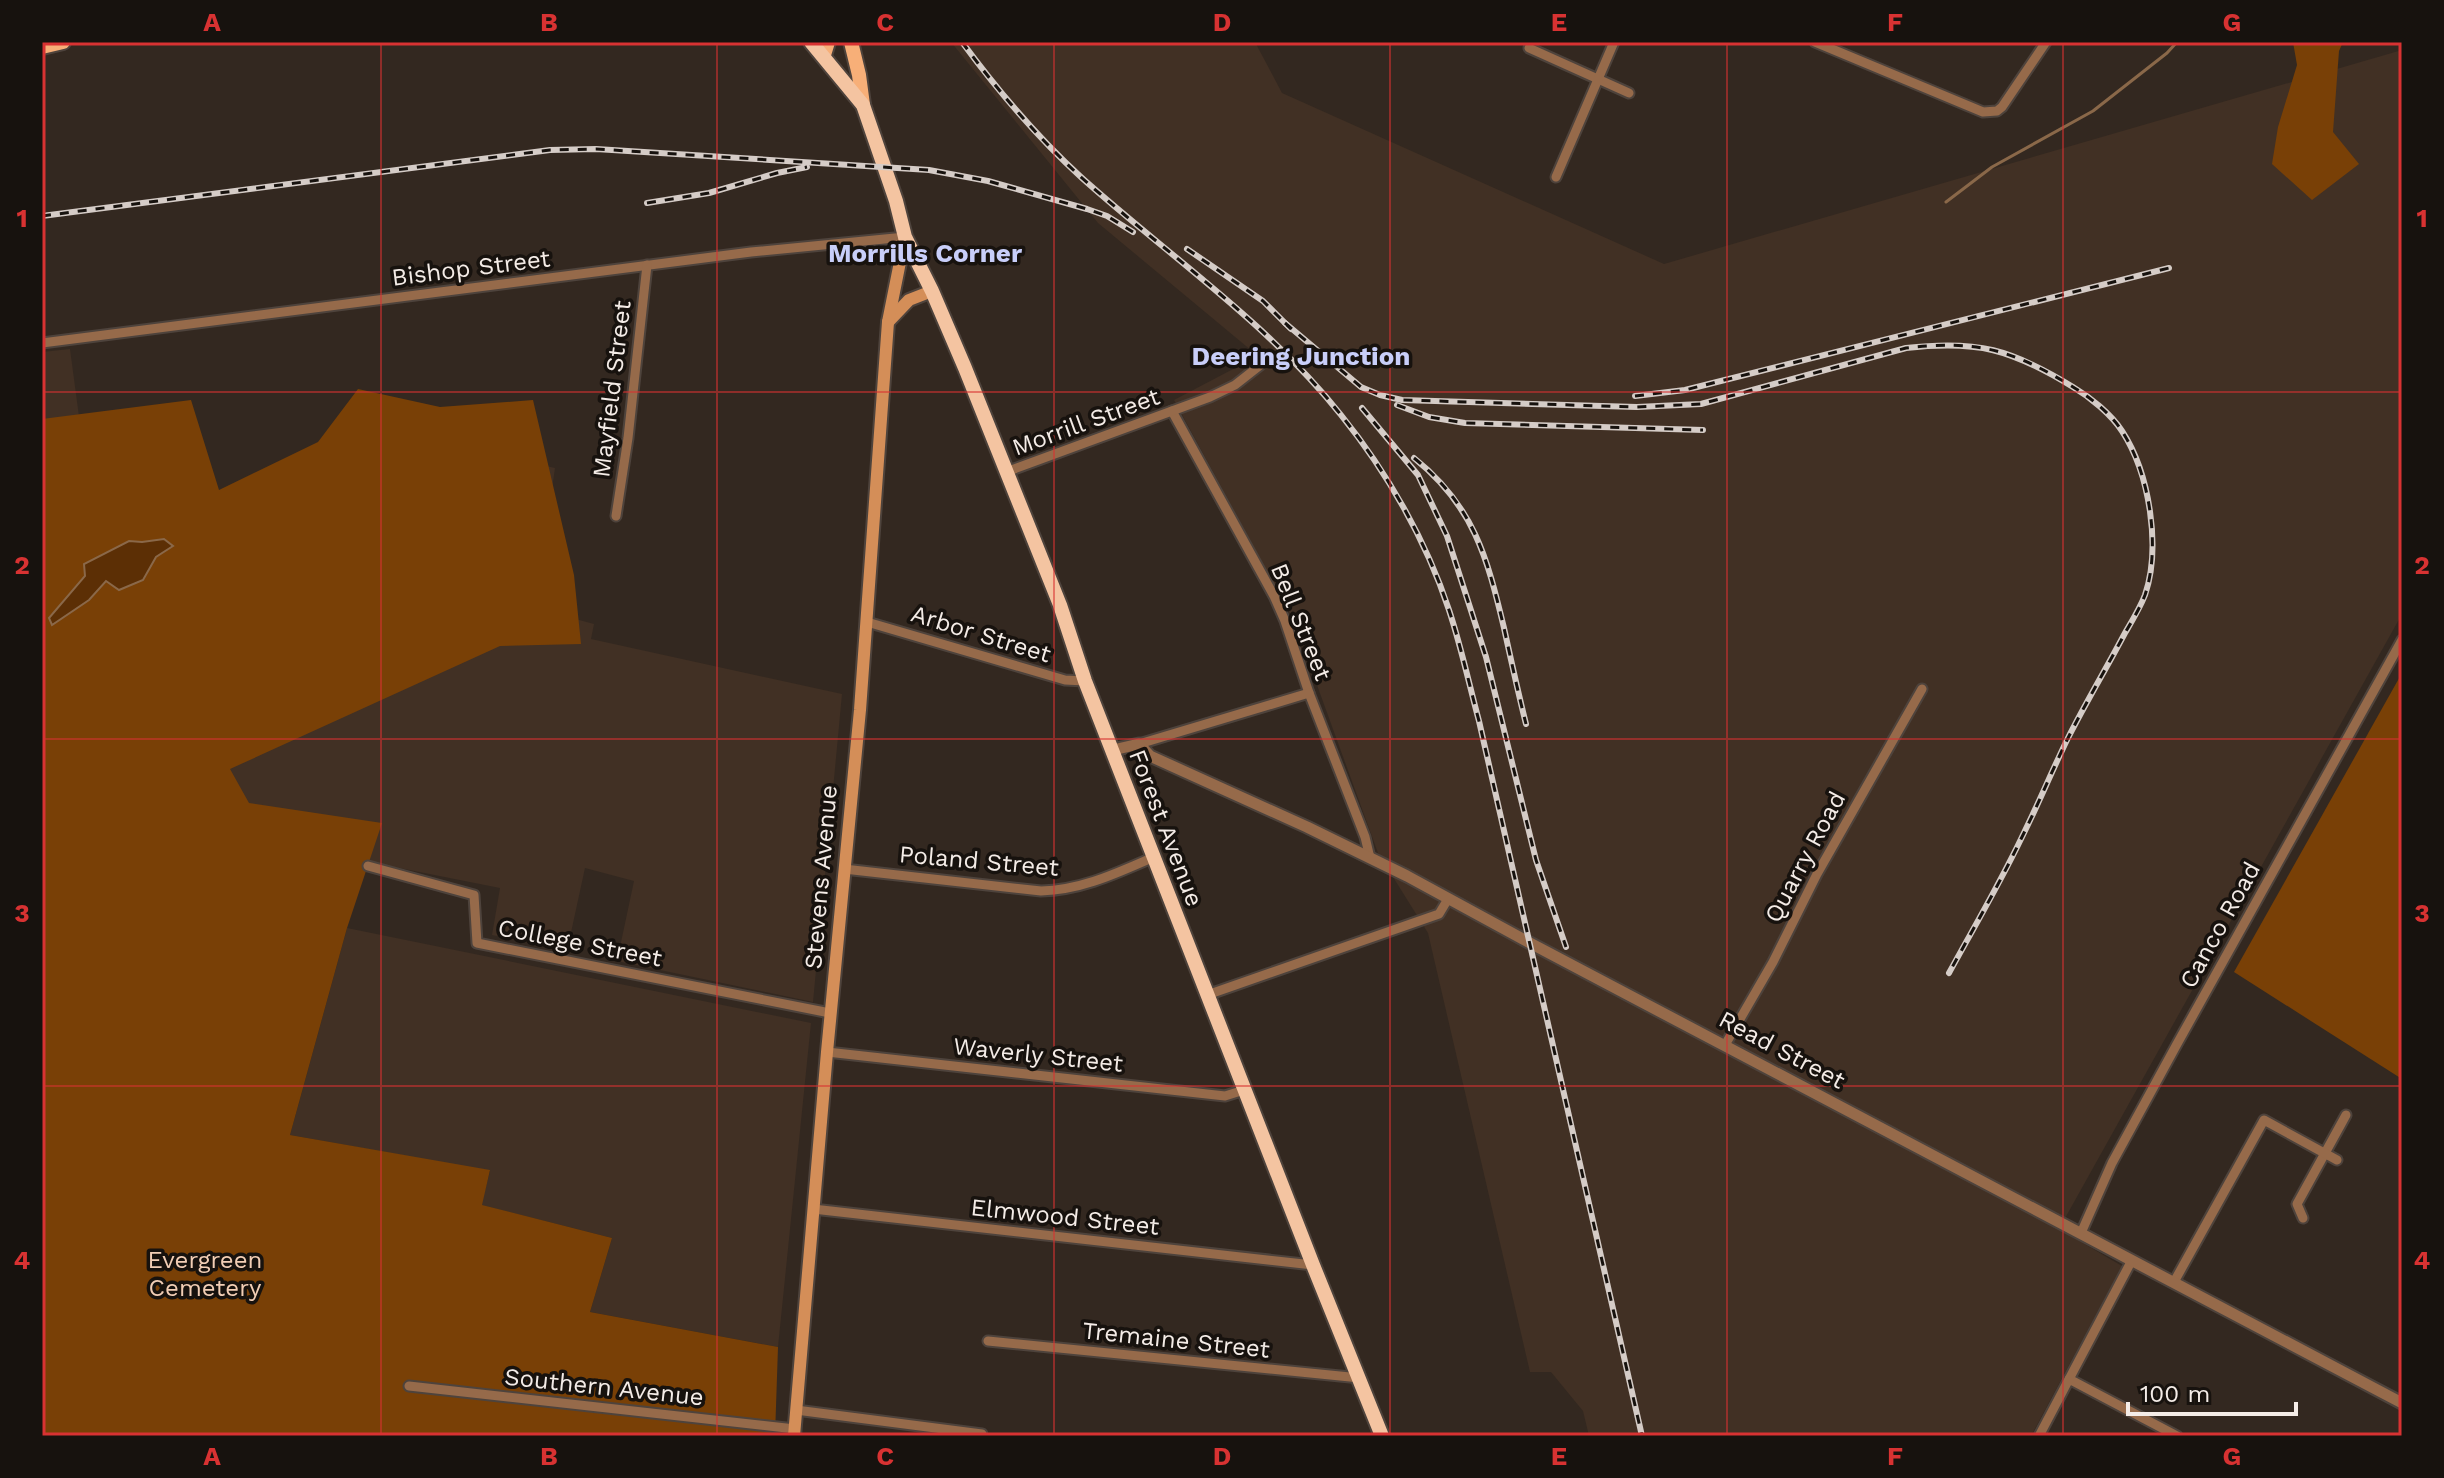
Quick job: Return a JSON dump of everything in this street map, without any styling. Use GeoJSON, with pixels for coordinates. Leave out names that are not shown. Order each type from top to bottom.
{"type":"FeatureCollection","features":[{"type":"Feature","properties":{"kind":"highway"},"geometry":{"type":"LineString","coordinates":[[811,42],[826,48],[863,105]]}},
{"type":"Feature","properties":{"kind":"highway","name":"Forest Avenue"},"geometry":{"type":"LineString","coordinates":[[863,105],[889,178],[905,237],[963,361],[1060,605],[1085,681],[1244,1090],[1382,1436]]}},
{"type":"Feature","properties":{"kind":"main road"},"geometry":{"type":"LineString","coordinates":[[42,47],[63,42]]}},
{"type":"Feature","properties":{"kind":"main road"},"geometry":{"type":"LineString","coordinates":[[851,42],[863,105]]}},
{"type":"Feature","properties":{"kind":"main road","name":"Stevens Avenue"},"geometry":{"type":"LineString","coordinates":[[794,1432],[867,622],[888,322],[905,237]]}},
{"type":"Feature","properties":{"kind":"main road"},"geometry":{"type":"LineString","coordinates":[[888,322],[909,300],[932,291]]}},
{"type":"Feature","properties":{"kind":"street"},"geometry":{"type":"LineString","coordinates":[[1556,177],[1614,42]]}},
{"type":"Feature","properties":{"kind":"street"},"geometry":{"type":"LineString","coordinates":[[1815,42],[1983,112],[1992,113],[2002,107],[2046,42]]}},
{"type":"Feature","properties":{"kind":"street"},"geometry":{"type":"LineString","coordinates":[[1529,48],[1629,93]]}},
{"type":"Feature","properties":{"kind":"street","name":"Bishop Street"},"geometry":{"type":"LineString","coordinates":[[42,343],[824,243],[905,237]]}},
{"type":"Feature","properties":{"kind":"street","name":"Mayfield Street"},"geometry":{"type":"LineString","coordinates":[[616,516],[647,265]]}},
{"type":"Feature","properties":{"kind":"street","name":"Morrill Street"},"geometry":{"type":"LineString","coordinates":[[1006,472],[1235,385],[1263,363]]}},
{"type":"Feature","properties":{"kind":"street","name":"Bell Street"},"geometry":{"type":"LineString","coordinates":[[1172,411],[1274,596],[1365,837],[1370,858]]}},
{"type":"Feature","properties":{"kind":"street","name":"Arbor Street"},"geometry":{"type":"LineString","coordinates":[[867,622],[1065,680],[1085,681]]}},
{"type":"Feature","properties":{"kind":"street","name":"Canco Road"},"geometry":{"type":"LineString","coordinates":[[2081,1233],[2112,1163],[2402,640]]}},
{"type":"Feature","properties":{"kind":"street","name":"Quarry Road"},"geometry":{"type":"LineString","coordinates":[[1725,1045],[1922,689]]}},
{"type":"Feature","properties":{"kind":"street"},"geometry":{"type":"LineString","coordinates":[[1113,750],[1309,693]]}},
{"type":"Feature","properties":{"kind":"street","name":"Read Street"},"geometry":{"type":"LineString","coordinates":[[1139,744],[1150,756],[1407,876],[2402,1403]]}},
{"type":"Feature","properties":{"kind":"street","name":"Poland Street"},"geometry":{"type":"LineString","coordinates":[[844,869],[1016,888],[1065,890],[1154,857]]}},
{"type":"Feature","properties":{"kind":"street","name":"College Street"},"geometry":{"type":"LineString","coordinates":[[368,866],[474,895],[477,943],[830,1013]]}},
{"type":"Feature","properties":{"kind":"street"},"geometry":{"type":"LineString","coordinates":[[1207,995],[1439,914],[1448,899]]}},
{"type":"Feature","properties":{"kind":"street","name":"Waverly Street"},"geometry":{"type":"LineString","coordinates":[[827,1052],[1225,1096],[1244,1090]]}},
{"type":"Feature","properties":{"kind":"street"},"geometry":{"type":"LineString","coordinates":[[2303,1218],[2297,1204],[2346,1115]]}},
{"type":"Feature","properties":{"kind":"street"},"geometry":{"type":"LineString","coordinates":[[2174,1282],[2264,1120],[2337,1160]]}},
{"type":"Feature","properties":{"kind":"street","name":"Elmwood Street"},"geometry":{"type":"LineString","coordinates":[[813,1209],[1313,1265]]}},
{"type":"Feature","properties":{"kind":"street"},"geometry":{"type":"LineString","coordinates":[[2039,1436],[2132,1260]]}},
{"type":"Feature","properties":{"kind":"street","name":"Tremaine Street"},"geometry":{"type":"LineString","coordinates":[[988,1341],[1360,1378]]}},
{"type":"Feature","properties":{"kind":"street"},"geometry":{"type":"LineString","coordinates":[[2069,1379],[2177,1436]]}},
{"type":"Feature","properties":{"kind":"street","name":"Southern Avenue"},"geometry":{"type":"LineString","coordinates":[[409,1386],[794,1432]]}},
{"type":"Feature","properties":{"kind":"street"},"geometry":{"type":"LineString","coordinates":[[796,1410],[982,1434]]}},
{"type":"Feature","properties":{"kind":"shaded area"},"geometry":{"type":"Polygon","coordinates":[[[951,42],[1255,42],[1282,93],[1664,264],[2402,50],[2402,614],[2059,1229],[2122,1266],[2031,1436],[1589,1436],[1583,1411],[1551,1372],[1530,1372],[1428,933],[1378,853],[1293,619],[1174,400],[1258,356],[1098,223],[951,42]]]}},
{"type":"Feature","properties":{"kind":"shaded area"},"geometry":{"type":"Polygon","coordinates":[[[70,349],[80,424],[219,497],[546,466],[555,468],[535,608],[594,624],[591,639],[842,694],[813,1002],[617,961],[634,881],[585,868],[567,951],[492,935],[500,888],[369,862],[42,851],[42,352],[70,349]]]}},
{"type":"Feature","properties":{"kind":"shaded area"},"geometry":{"type":"Polygon","coordinates":[[[164,539],[173,546],[156,557],[143,580],[119,590],[106,581],[89,600],[52,625],[49,618],[85,576],[84,564],[129,541],[164,539]]]}},
{"type":"Feature","properties":{"kind":"shaded area"},"geometry":{"type":"Polygon","coordinates":[[[347,928],[811,1023],[778,1347],[590,1312],[612,1238],[481,1205],[490,1171],[290,1135],[347,928]]]}},
{"type":"Feature","properties":{"kind":"green space"},"geometry":{"type":"Polygon","coordinates":[[[2293,42],[2343,42],[2339,51],[2333,132],[2359,164],[2312,200],[2272,164],[2278,127],[2297,65],[2293,42]]]}},
{"type":"Feature","properties":{"kind":"green space","name":"Evergreen Cemetery"},"geometry":{"type":"Polygon","coordinates":[[[358,389],[440,407],[533,400],[574,575],[581,644],[500,646],[230,769],[249,803],[382,823],[347,928],[290,1135],[490,1170],[482,1205],[612,1238],[590,1312],[778,1347],[775,1436],[42,1436],[42,419],[191,400],[219,490],[318,442],[358,389]],[[164,539],[129,541],[85,576],[49,617],[89,600],[106,580],[143,581],[156,557],[172,546],[164,539]]]}},
{"type":"Feature","properties":{"kind":"green space"},"geometry":{"type":"Polygon","coordinates":[[[2402,673],[2402,1079],[2234,972],[2402,673]]]}},
{"type":"Feature","properties":{"kind":"waterway"},"geometry":{"type":"LineString","coordinates":[[1946,202],[1992,167],[2093,111],[2177,42]]}},
{"type":"Feature","properties":{"kind":"railway"},"geometry":{"type":"LineString","coordinates":[[962,42],[1019,113],[1065,162],[1250,320],[1312,382],[1374,460],[1417,533],[1449,610],[1479,721],[1642,1436]]}},
{"type":"Feature","properties":{"kind":"railway"},"geometry":{"type":"LineString","coordinates":[[42,216],[550,150],[596,149],[929,170],[988,181],[1087,209],[1107,216],[1133,232]]}},
{"type":"Feature","properties":{"kind":"railway"},"geometry":{"type":"LineString","coordinates":[[647,203],[709,193],[807,167]]}},
{"type":"Feature","properties":{"kind":"railway"},"geometry":{"type":"LineString","coordinates":[[1187,249],[1263,301],[1291,329]]}},
{"type":"Feature","properties":{"kind":"railway"},"geometry":{"type":"LineString","coordinates":[[1635,396],[1685,390],[2169,268]]}},
{"type":"Feature","properties":{"kind":"railway"},"geometry":{"type":"LineString","coordinates":[[1285,323],[1361,387],[1402,400],[1637,407],[1701,404],[1906,348],[1954,345],[1993,350],[2031,364],[2080,391],[2106,412],[2132,448],[2146,489],[2152,556],[2145,595],[2067,740],[2004,873],[1949,973]]}},
{"type":"Feature","properties":{"kind":"railway"},"geometry":{"type":"LineString","coordinates":[[1397,405],[1429,417],[1465,423],[1703,430]]}},
{"type":"Feature","properties":{"kind":"railway"},"geometry":{"type":"LineString","coordinates":[[1362,408],[1418,475],[1447,536],[1486,657],[1536,860],[1566,947]]}},
{"type":"Feature","properties":{"kind":"railway"},"geometry":{"type":"LineString","coordinates":[[1414,458],[1451,495],[1475,534],[1498,602],[1526,724]]}},
{"type":"Feature","properties":{"kind":"district","name":"Morrills Corner"},"geometry":{"type":"Point","coordinates":[925,253]}},
{"type":"Feature","properties":{"kind":"district","name":"Deering Junction"},"geometry":{"type":"Point","coordinates":[1301,356]}}]}
